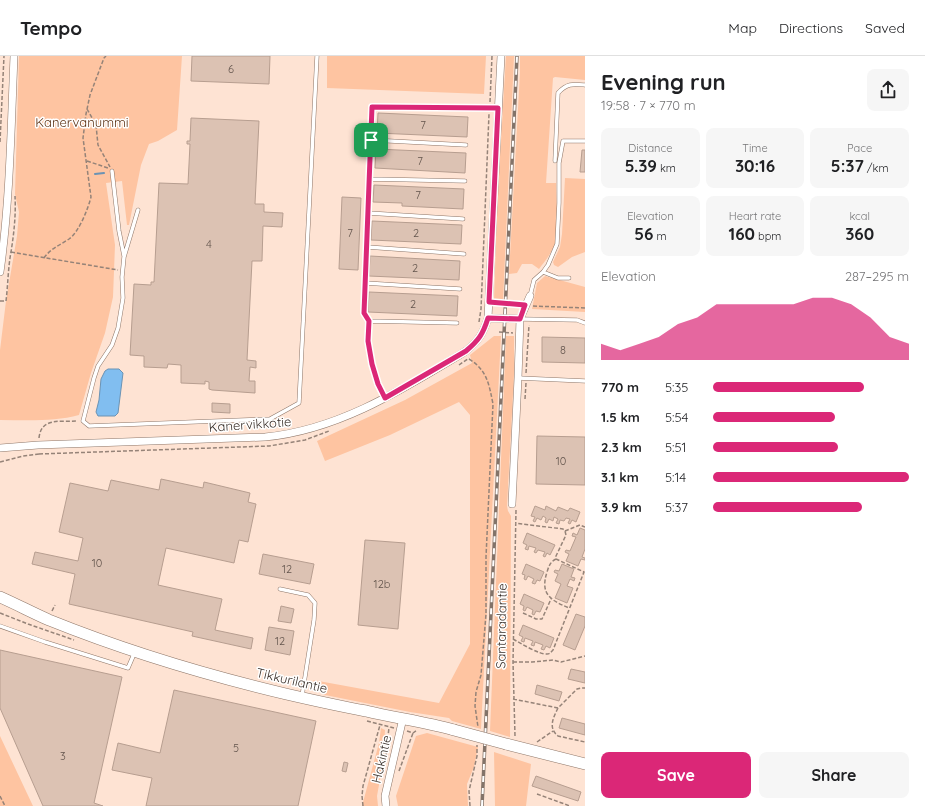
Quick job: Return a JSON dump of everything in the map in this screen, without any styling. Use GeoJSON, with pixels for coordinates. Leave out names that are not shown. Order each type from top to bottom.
{"type":"FeatureCollection","features":[{"type":"Feature","properties":{"kind":"main road","name":"Tikkurilantie"},"geometry":{"type":"LineString","coordinates":[[0,597],[48,619],[135,651],[205,673],[367,712],[423,722],[510,742],[585,764]]}},
{"type":"Feature","properties":{"kind":"street"},"geometry":{"type":"LineString","coordinates":[[0,272],[8,197],[14,56]]}},
{"type":"Feature","properties":{"kind":"street"},"geometry":{"type":"LineString","coordinates":[[501,56],[488,318],[520,319]]}},
{"type":"Feature","properties":{"kind":"street"},"geometry":{"type":"LineString","coordinates":[[512,504],[520,319],[528,306],[530,296]]}},
{"type":"Feature","properties":{"kind":"street","name":"Kanervikkotie"},"geometry":{"type":"LineString","coordinates":[[0,448],[38,445],[285,435],[313,428],[378,403],[466,351],[477,342],[484,332],[488,318]]}},
{"type":"Feature","properties":{"kind":"street","name":"Hakintie"},"geometry":{"type":"LineString","coordinates":[[386,806],[385,796],[403,718]]}},
{"type":"Feature","properties":{"kind":"lane"},"geometry":{"type":"LineString","coordinates":[[138,210],[124,257],[122,270],[123,298],[118,328],[112,345],[98,366],[83,421],[85,424],[89,426],[270,420],[298,403],[317,56]]}},
{"type":"Feature","properties":{"kind":"lane"},"geometry":{"type":"LineString","coordinates":[[555,161],[558,93],[564,87],[572,84],[585,85]]}},
{"type":"Feature","properties":{"kind":"lane"},"geometry":{"type":"LineString","coordinates":[[385,398],[378,384],[372,364],[368,341],[369,321],[364,313],[372,107],[498,108]]}},
{"type":"Feature","properties":{"kind":"lane"},"geometry":{"type":"LineString","coordinates":[[371,140],[466,145]]}},
{"type":"Feature","properties":{"kind":"lane"},"geometry":{"type":"LineString","coordinates":[[530,296],[534,280],[543,272],[554,252],[558,236],[559,163],[562,140],[585,141]]}},
{"type":"Feature","properties":{"kind":"lane"},"geometry":{"type":"LineString","coordinates":[[112,171],[119,231],[124,257]]}},
{"type":"Feature","properties":{"kind":"lane"},"geometry":{"type":"LineString","coordinates":[[370,179],[465,181]]}},
{"type":"Feature","properties":{"kind":"lane"},"geometry":{"type":"LineString","coordinates":[[368,213],[463,219]]}},
{"type":"Feature","properties":{"kind":"lane"},"geometry":{"type":"LineString","coordinates":[[367,248],[464,254]]}},
{"type":"Feature","properties":{"kind":"lane"},"geometry":{"type":"LineString","coordinates":[[543,272],[558,278],[569,278]]}},
{"type":"Feature","properties":{"kind":"lane"},"geometry":{"type":"LineString","coordinates":[[365,283],[460,289]]}},
{"type":"Feature","properties":{"kind":"lane"},"geometry":{"type":"LineString","coordinates":[[520,319],[577,320],[585,323]]}},
{"type":"Feature","properties":{"kind":"lane"},"geometry":{"type":"LineString","coordinates":[[369,321],[457,323]]}},
{"type":"Feature","properties":{"kind":"lane"},"geometry":{"type":"LineString","coordinates":[[518,378],[585,381]]}},
{"type":"Feature","properties":{"kind":"lane"},"geometry":{"type":"LineString","coordinates":[[280,589],[308,595],[314,603],[314,620],[302,697]]}},
{"type":"Feature","properties":{"kind":"lane"},"geometry":{"type":"LineString","coordinates":[[0,626],[128,668],[135,651]]}},
{"type":"Feature","properties":{"kind":"path"},"geometry":{"type":"LineString","coordinates":[[0,142],[4,56]]}},
{"type":"Feature","properties":{"kind":"path"},"geometry":{"type":"LineString","coordinates":[[44,258],[48,252],[70,238],[76,232],[90,203],[91,197],[83,138],[90,95],[106,56]]}},
{"type":"Feature","properties":{"kind":"path"},"geometry":{"type":"LineString","coordinates":[[478,323],[481,302],[492,56]]}},
{"type":"Feature","properties":{"kind":"path"},"geometry":{"type":"LineString","coordinates":[[87,109],[96,125],[98,145],[112,171]]}},
{"type":"Feature","properties":{"kind":"path"},"geometry":{"type":"LineString","coordinates":[[87,161],[107,167],[112,171]]}},
{"type":"Feature","properties":{"kind":"path"},"geometry":{"type":"LineString","coordinates":[[0,301],[6,301],[16,215]]}},
{"type":"Feature","properties":{"kind":"path"},"geometry":{"type":"LineString","coordinates":[[11,252],[122,270]]}},
{"type":"Feature","properties":{"kind":"path"},"geometry":{"type":"LineString","coordinates":[[481,302],[528,306],[585,308]]}},
{"type":"Feature","properties":{"kind":"path"},"geometry":{"type":"LineString","coordinates":[[529,334],[530,320]]}},
{"type":"Feature","properties":{"kind":"path"},"geometry":{"type":"LineString","coordinates":[[466,351],[468,359]]}},
{"type":"Feature","properties":{"kind":"path"},"geometry":{"type":"LineString","coordinates":[[456,366],[468,359]]}},
{"type":"Feature","properties":{"kind":"path"},"geometry":{"type":"LineString","coordinates":[[468,359],[478,365],[485,374],[490,388],[493,404],[486,557],[486,614],[481,675],[476,692],[475,706],[478,728]]}},
{"type":"Feature","properties":{"kind":"path"},"geometry":{"type":"LineString","coordinates":[[38,454],[269,446],[298,441],[330,430]]}},
{"type":"Feature","properties":{"kind":"path","name":"Santaradantie"},"geometry":{"type":"LineString","coordinates":[[510,742],[513,699],[512,662],[515,514]]}},
{"type":"Feature","properties":{"kind":"path"},"geometry":{"type":"LineString","coordinates":[[515,523],[563,528],[565,531]]}},
{"type":"Feature","properties":{"kind":"path"},"geometry":{"type":"LineString","coordinates":[[565,531],[580,525],[585,527]]}},
{"type":"Feature","properties":{"kind":"path"},"geometry":{"type":"LineString","coordinates":[[565,531],[566,535],[556,559],[551,562],[544,582],[544,587],[552,599],[569,608]]}},
{"type":"Feature","properties":{"kind":"path"},"geometry":{"type":"LineString","coordinates":[[513,639],[541,653],[550,653],[553,650],[585,571],[556,559]]}},
{"type":"Feature","properties":{"kind":"path"},"geometry":{"type":"LineString","coordinates":[[523,613],[536,619],[542,619],[552,599]]}},
{"type":"Feature","properties":{"kind":"path"},"geometry":{"type":"LineString","coordinates":[[55,606],[50,612],[55,614]]}},
{"type":"Feature","properties":{"kind":"path"},"geometry":{"type":"LineString","coordinates":[[512,662],[553,660],[561,662],[585,656]]}},
{"type":"Feature","properties":{"kind":"path"},"geometry":{"type":"LineString","coordinates":[[585,688],[577,689],[558,708],[553,719],[552,726],[558,736],[585,742]]}},
{"type":"Feature","properties":{"kind":"path"},"geometry":{"type":"LineString","coordinates":[[513,699],[558,708]]}},
{"type":"Feature","properties":{"kind":"path"},"geometry":{"type":"LineString","coordinates":[[363,806],[363,786],[380,725]]}},
{"type":"Feature","properties":{"kind":"path"},"geometry":{"type":"LineString","coordinates":[[534,744],[554,731]]}},
{"type":"Feature","properties":{"kind":"path"},"geometry":{"type":"LineString","coordinates":[[398,772],[413,733]]}},
{"type":"Feature","properties":{"kind":"path"},"geometry":{"type":"LineString","coordinates":[[470,806],[469,791],[477,756],[478,742]]}},
{"type":"Feature","properties":{"kind":"path"},"geometry":{"type":"LineString","coordinates":[[537,794],[570,806]]}},
{"type":"Feature","properties":{"kind":"path"},"geometry":{"type":"LineString","coordinates":[[0,796],[5,806]]}},
{"type":"Feature","properties":{"kind":"green space","name":"Kanervanummi"},"geometry":{"type":"Polygon","coordinates":[[[19,56],[182,56],[177,130],[158,141],[149,144],[141,165],[129,225],[127,225],[122,181],[106,183],[115,245],[113,297],[105,333],[91,373],[79,415],[60,419],[0,420],[0,350],[6,301],[17,236],[19,212],[15,194],[19,56]]]}},
{"type":"Feature","properties":{"kind":"green space"},"geometry":{"type":"Polygon","coordinates":[[[327,56],[486,56],[484,94],[327,88],[327,56]]]}},
{"type":"Feature","properties":{"kind":"green space"},"geometry":{"type":"Polygon","coordinates":[[[506,56],[514,56],[503,302],[494,300],[497,207],[506,56]]]}},
{"type":"Feature","properties":{"kind":"green space"},"geometry":{"type":"Polygon","coordinates":[[[520,56],[585,56],[585,80],[553,78],[546,183],[556,183],[557,229],[554,247],[539,269],[532,264],[522,264],[517,273],[509,274],[520,72],[520,56]]]}},
{"type":"Feature","properties":{"kind":"green space"},"geometry":{"type":"Polygon","coordinates":[[[565,178],[585,179],[585,252],[572,257],[558,267],[554,265],[553,262],[560,247],[562,234],[565,178]]]}},
{"type":"Feature","properties":{"kind":"green space"},"geometry":{"type":"Polygon","coordinates":[[[545,276],[585,287],[585,312],[532,309],[537,283],[545,276]]]}},
{"type":"Feature","properties":{"kind":"green space"},"geometry":{"type":"Polygon","coordinates":[[[494,336],[501,336],[481,729],[452,721],[449,718],[410,712],[325,695],[313,680],[439,703],[470,644],[470,415],[459,402],[390,435],[325,461],[317,441],[405,400],[472,363],[470,355],[494,336]]]}},
{"type":"Feature","properties":{"kind":"green space"},"geometry":{"type":"Polygon","coordinates":[[[506,336],[514,336],[514,375],[507,506],[511,516],[510,737],[490,731],[506,336]]]}},
{"type":"Feature","properties":{"kind":"green space"},"geometry":{"type":"Polygon","coordinates":[[[381,728],[385,730],[383,762],[377,796],[378,806],[362,806],[379,743],[381,728]]]}},
{"type":"Feature","properties":{"kind":"green space"},"geometry":{"type":"Polygon","coordinates":[[[427,733],[478,747],[474,767],[467,784],[468,806],[398,806],[396,796],[416,736],[427,733]]]}},
{"type":"Feature","properties":{"kind":"green space"},"geometry":{"type":"Polygon","coordinates":[[[0,736],[33,806],[0,806],[0,736]]]}},
{"type":"Feature","properties":{"kind":"green space"},"geometry":{"type":"Polygon","coordinates":[[[494,752],[531,764],[526,806],[495,806],[494,752]]]}},
{"type":"Feature","properties":{"kind":"water"},"geometry":{"type":"Polygon","coordinates":[[[108,369],[119,369],[123,373],[118,413],[115,416],[98,416],[96,412],[101,379],[105,371],[108,369]]]}},
{"type":"Feature","properties":{"kind":"building"},"geometry":{"type":"Polygon","coordinates":[[[192,56],[270,56],[269,84],[191,81],[192,56]]]}},
{"type":"Feature","properties":{"kind":"building"},"geometry":{"type":"Polygon","coordinates":[[[378,113],[468,117],[467,137],[377,133],[378,113]]]}},
{"type":"Feature","properties":{"kind":"building"},"geometry":{"type":"Polygon","coordinates":[[[191,118],[259,121],[255,204],[264,204],[264,212],[283,213],[282,227],[263,226],[262,261],[252,261],[247,360],[256,361],[256,368],[250,367],[249,381],[255,381],[255,393],[212,390],[209,389],[209,382],[205,381],[205,384],[181,383],[181,365],[168,364],[167,368],[144,367],[144,356],[130,355],[134,284],[151,285],[151,282],[154,282],[159,183],[188,184],[190,144],[187,144],[187,141],[190,141],[191,118]]]}},
{"type":"Feature","properties":{"kind":"building"},"geometry":{"type":"Polygon","coordinates":[[[376,149],[466,153],[465,173],[375,168],[376,149]]]}},
{"type":"Feature","properties":{"kind":"building"},"geometry":{"type":"Polygon","coordinates":[[[582,150],[585,150],[585,172],[580,172],[582,150]]]}},
{"type":"Feature","properties":{"kind":"building"},"geometry":{"type":"Polygon","coordinates":[[[374,185],[464,189],[463,209],[402,206],[402,203],[373,202],[374,185]]]}},
{"type":"Feature","properties":{"kind":"building"},"geometry":{"type":"Polygon","coordinates":[[[342,197],[361,198],[358,270],[339,269],[342,197]]]}},
{"type":"Feature","properties":{"kind":"building"},"geometry":{"type":"Polygon","coordinates":[[[372,221],[462,225],[461,244],[371,240],[372,221]]]}},
{"type":"Feature","properties":{"kind":"building"},"geometry":{"type":"Polygon","coordinates":[[[370,256],[460,261],[459,280],[369,276],[370,256]]]}},
{"type":"Feature","properties":{"kind":"building"},"geometry":{"type":"Polygon","coordinates":[[[369,292],[458,296],[457,316],[368,312],[369,292]]]}},
{"type":"Feature","properties":{"kind":"building"},"geometry":{"type":"Polygon","coordinates":[[[542,337],[585,338],[585,363],[542,362],[542,337]]]}},
{"type":"Feature","properties":{"kind":"building"},"geometry":{"type":"Polygon","coordinates":[[[212,403],[230,404],[230,413],[212,412],[212,403]]]}},
{"type":"Feature","properties":{"kind":"building"},"geometry":{"type":"Polygon","coordinates":[[[537,436],[585,437],[585,485],[536,484],[537,436]]]}},
{"type":"Feature","properties":{"kind":"building"},"geometry":{"type":"Polygon","coordinates":[[[161,479],[203,488],[204,482],[250,493],[248,502],[256,504],[248,542],[239,540],[234,563],[166,548],[158,585],[222,599],[215,630],[253,638],[251,649],[192,636],[193,632],[69,604],[75,574],[32,564],[35,552],[78,561],[83,538],[59,532],[70,483],[108,491],[111,480],[159,490],[161,479]]]}},
{"type":"Feature","properties":{"kind":"building"},"geometry":{"type":"Polygon","coordinates":[[[535,506],[545,510],[546,506],[556,511],[558,507],[568,511],[570,508],[580,512],[576,522],[572,520],[570,524],[568,523],[570,519],[566,518],[564,521],[560,520],[559,524],[556,523],[558,519],[554,517],[553,521],[549,519],[547,523],[545,522],[546,518],[543,516],[541,520],[537,518],[535,522],[533,521],[535,517],[531,516],[535,506]]]}},
{"type":"Feature","properties":{"kind":"building"},"geometry":{"type":"Polygon","coordinates":[[[580,528],[585,530],[585,549],[582,557],[585,558],[585,560],[581,559],[578,566],[566,561],[569,554],[565,552],[566,550],[570,551],[576,537],[572,536],[573,533],[577,535],[580,528]]]}},
{"type":"Feature","properties":{"kind":"building"},"geometry":{"type":"Polygon","coordinates":[[[527,533],[555,545],[550,555],[547,553],[545,557],[543,556],[545,552],[538,550],[536,553],[534,552],[536,548],[529,546],[528,550],[525,549],[527,545],[523,543],[527,533]]]}},
{"type":"Feature","properties":{"kind":"building"},"geometry":{"type":"Polygon","coordinates":[[[365,540],[405,543],[398,629],[358,625],[365,540]]]}},
{"type":"Feature","properties":{"kind":"building"},"geometry":{"type":"Polygon","coordinates":[[[263,554],[314,564],[310,584],[259,574],[263,554]]]}},
{"type":"Feature","properties":{"kind":"building"},"geometry":{"type":"Polygon","coordinates":[[[526,564],[544,572],[540,581],[537,580],[535,584],[532,583],[534,579],[528,576],[526,580],[524,579],[525,575],[522,574],[526,564]]]}},
{"type":"Feature","properties":{"kind":"building"},"geometry":{"type":"Polygon","coordinates":[[[562,564],[574,569],[571,577],[575,578],[574,581],[570,579],[567,586],[573,588],[567,603],[555,598],[561,584],[555,581],[558,574],[554,572],[555,570],[559,571],[562,564]]]}},
{"type":"Feature","properties":{"kind":"building"},"geometry":{"type":"Polygon","coordinates":[[[524,594],[544,603],[540,612],[536,611],[534,615],[532,614],[533,610],[527,607],[525,611],[523,610],[524,606],[520,604],[524,594]]]}},
{"type":"Feature","properties":{"kind":"building"},"geometry":{"type":"Polygon","coordinates":[[[281,606],[294,609],[291,623],[278,621],[281,606]]]}},
{"type":"Feature","properties":{"kind":"building"},"geometry":{"type":"Polygon","coordinates":[[[576,614],[585,617],[585,626],[575,650],[563,645],[576,614]]]}},
{"type":"Feature","properties":{"kind":"building"},"geometry":{"type":"Polygon","coordinates":[[[523,625],[554,638],[550,648],[546,646],[544,650],[541,649],[543,645],[535,642],[534,646],[531,645],[533,641],[525,638],[524,642],[521,641],[523,637],[519,635],[523,625]]]}},
{"type":"Feature","properties":{"kind":"building"},"geometry":{"type":"Polygon","coordinates":[[[269,627],[294,631],[290,655],[265,650],[269,627]]]}},
{"type":"Feature","properties":{"kind":"building"},"geometry":{"type":"Polygon","coordinates":[[[0,650],[122,677],[94,803],[103,806],[43,806],[0,708],[0,650]]]}},
{"type":"Feature","properties":{"kind":"building"},"geometry":{"type":"Polygon","coordinates":[[[571,669],[585,672],[585,683],[568,679],[571,669]]]}},
{"type":"Feature","properties":{"kind":"building"},"geometry":{"type":"Polygon","coordinates":[[[537,685],[562,692],[559,701],[535,694],[537,685]]]}},
{"type":"Feature","properties":{"kind":"building"},"geometry":{"type":"Polygon","coordinates":[[[174,690],[316,721],[298,806],[146,806],[152,778],[112,770],[118,743],[160,753],[174,690]]]}},
{"type":"Feature","properties":{"kind":"building"},"geometry":{"type":"Polygon","coordinates":[[[562,718],[585,724],[585,735],[559,728],[562,718]]]}},
{"type":"Feature","properties":{"kind":"building"},"geometry":{"type":"Polygon","coordinates":[[[344,762],[348,763],[346,772],[342,771],[344,762]]]}},
{"type":"Feature","properties":{"kind":"building"},"geometry":{"type":"Polygon","coordinates":[[[536,776],[581,792],[578,801],[532,786],[536,776]]]}},
{"type":"Feature","properties":{"kind":"waterway"},"geometry":{"type":"LineString","coordinates":[[95,174],[104,173]]}},
{"type":"Feature","properties":{"kind":"railway"},"geometry":{"type":"LineString","coordinates":[[482,806],[517,56]]}},
{"type":"Feature","properties":{"kind":"route"},"geometry":{"type":"LineString","coordinates":[[372,107],[498,108],[489,302],[525,305],[520,319],[488,318],[484,332],[477,342],[466,351],[385,398],[374,374],[368,341],[369,321],[364,313],[371,140],[372,107]]}}]}
